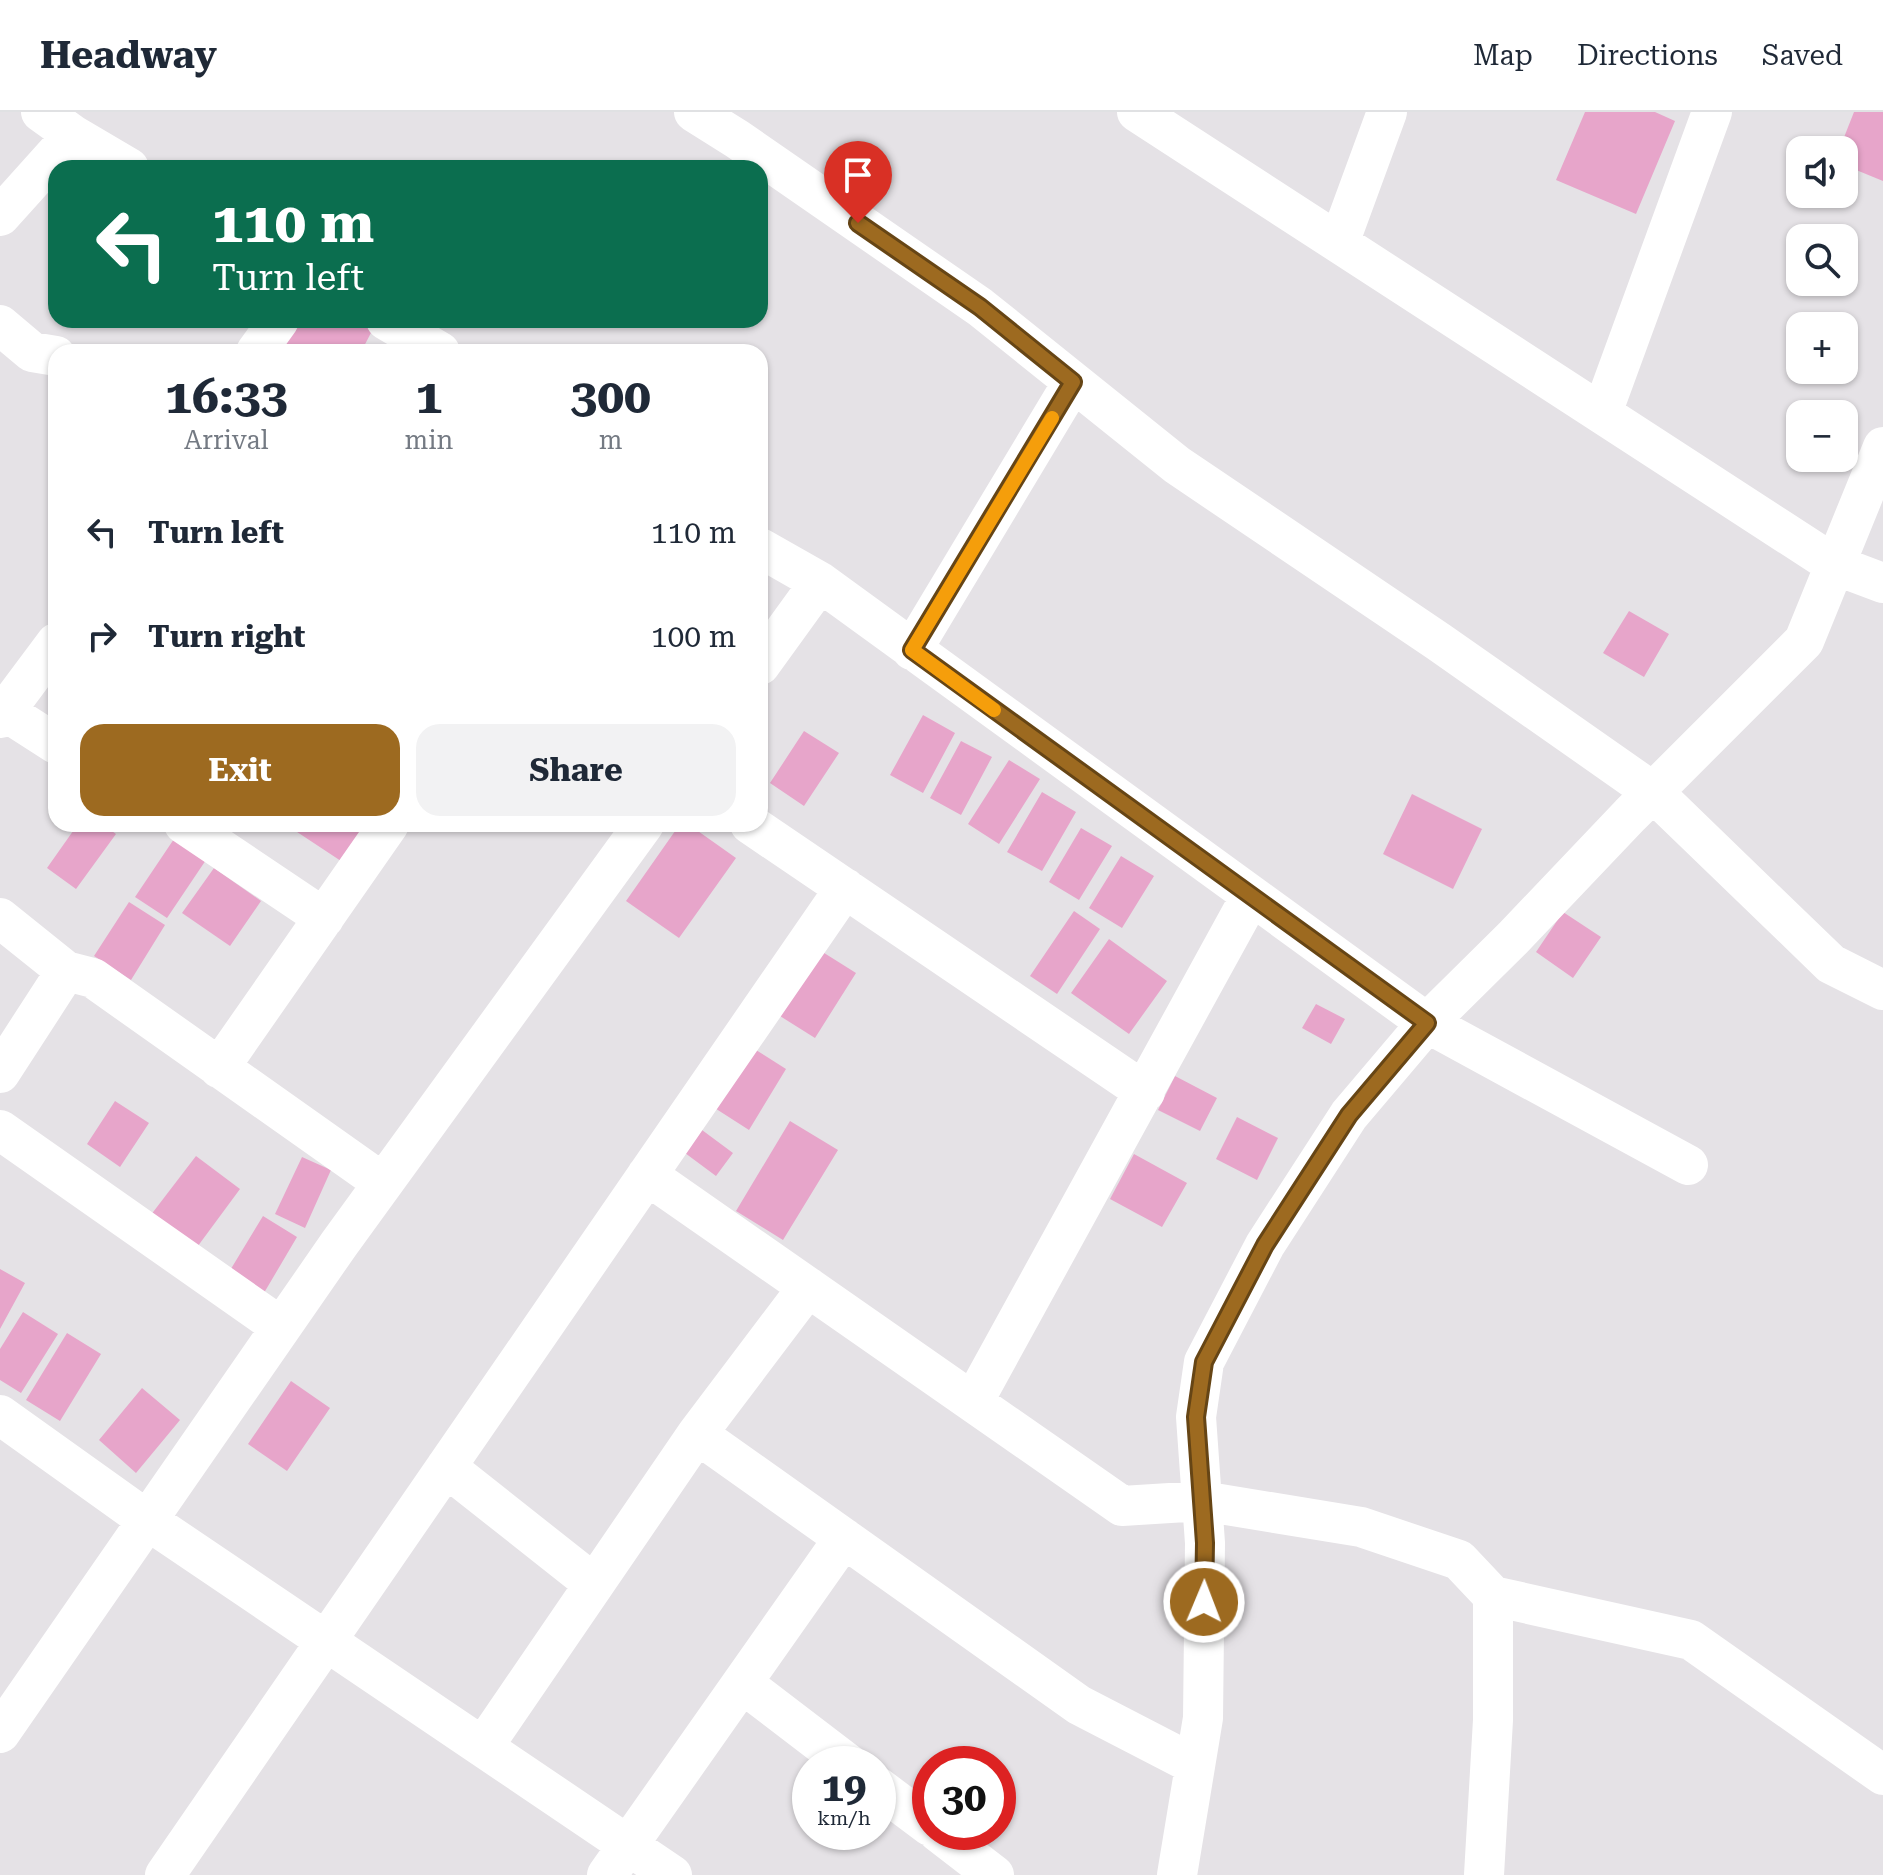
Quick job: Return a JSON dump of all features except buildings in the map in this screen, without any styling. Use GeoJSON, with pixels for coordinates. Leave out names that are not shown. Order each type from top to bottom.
{"type":"FeatureCollection","features":[{"type":"Feature","properties":{"kind":"street"},"geometry":{"type":"LineString","coordinates":[[41,112],[115,160]]}},
{"type":"Feature","properties":{"kind":"street"},"geometry":{"type":"LineString","coordinates":[[694,112],[767,160]]}},
{"type":"Feature","properties":{"kind":"street"},"geometry":{"type":"LineString","coordinates":[[1137,112],[1835,565],[1883,583]]}},
{"type":"Feature","properties":{"kind":"street"},"geometry":{"type":"LineString","coordinates":[[1339,243],[1387,112]]}},
{"type":"Feature","properties":{"kind":"street"},"geometry":{"type":"LineString","coordinates":[[1602,413],[1712,112]]}},
{"type":"Feature","properties":{"kind":"street"},"geometry":{"type":"LineString","coordinates":[[50,160],[73,135]]}},
{"type":"Feature","properties":{"kind":"street"},"geometry":{"type":"LineString","coordinates":[[768,160],[980,307],[1177,465],[1439,642],[1653,792],[1831,964],[1883,990]]}},
{"type":"Feature","properties":{"kind":"street"},"geometry":{"type":"LineString","coordinates":[[0,216],[48,163]]}},
{"type":"Feature","properties":{"kind":"street"},"geometry":{"type":"LineString","coordinates":[[0,325],[32,352],[48,355]]}},
{"type":"Feature","properties":{"kind":"street"},"geometry":{"type":"LineString","coordinates":[[400,328],[426,344]]}},
{"type":"Feature","properties":{"kind":"street"},"geometry":{"type":"LineString","coordinates":[[912,650],[1073,382]]}},
{"type":"Feature","properties":{"kind":"street"},"geometry":{"type":"LineString","coordinates":[[1177,1875],[1203,1718],[1205,1543],[1196,1417],[1204,1362],[1265,1245],[1349,1115],[1427,1023],[1804,641],[1883,447]]}},
{"type":"Feature","properties":{"kind":"street"},"geometry":{"type":"LineString","coordinates":[[768,553],[820,582],[1427,1023],[1688,1165]]}},
{"type":"Feature","properties":{"kind":"street"},"geometry":{"type":"LineString","coordinates":[[768,654],[820,582]]}},
{"type":"Feature","properties":{"kind":"street"},"geometry":{"type":"LineString","coordinates":[[48,653],[2,713],[48,739]]}},
{"type":"Feature","properties":{"kind":"street"},"geometry":{"type":"LineString","coordinates":[[196,832],[324,918]]}},
{"type":"Feature","properties":{"kind":"street"},"geometry":{"type":"LineString","coordinates":[[219,1068],[383,832]]}},
{"type":"Feature","properties":{"kind":"street"},"geometry":{"type":"LineString","coordinates":[[0,1733],[281,1327],[638,832]]}},
{"type":"Feature","properties":{"kind":"street"},"geometry":{"type":"LineString","coordinates":[[762,832],[1145,1092]]}},
{"type":"Feature","properties":{"kind":"street"},"geometry":{"type":"LineString","coordinates":[[165,1875],[845,888]]}},
{"type":"Feature","properties":{"kind":"street"},"geometry":{"type":"LineString","coordinates":[[973,1402],[1251,896]]}},
{"type":"Feature","properties":{"kind":"street"},"geometry":{"type":"LineString","coordinates":[[0,918],[66,971],[93,978],[383,1183]]}},
{"type":"Feature","properties":{"kind":"street"},"geometry":{"type":"LineString","coordinates":[[0,1073],[66,971]]}},
{"type":"Feature","properties":{"kind":"street"},"geometry":{"type":"LineString","coordinates":[[0,1130],[281,1327]]}},
{"type":"Feature","properties":{"kind":"street"},"geometry":{"type":"LineString","coordinates":[[647,1175],[1122,1506],[1202,1501],[1361,1527],[1459,1560],[1493,1596],[1691,1640],[1883,1775]]}},
{"type":"Feature","properties":{"kind":"street"},"geometry":{"type":"LineString","coordinates":[[483,1747],[697,1434],[808,1287]]}},
{"type":"Feature","properties":{"kind":"street"},"geometry":{"type":"LineString","coordinates":[[0,1415],[147,1520],[483,1747],[617,1860],[672,1875]]}},
{"type":"Feature","properties":{"kind":"street"},"geometry":{"type":"LineString","coordinates":[[697,1434],[1079,1705],[1195,1765]]}},
{"type":"Feature","properties":{"kind":"street"},"geometry":{"type":"LineString","coordinates":[[446,1467],[594,1584]]}},
{"type":"Feature","properties":{"kind":"street"},"geometry":{"type":"LineString","coordinates":[[617,1860],[844,1538]]}},
{"type":"Feature","properties":{"kind":"street"},"geometry":{"type":"LineString","coordinates":[[1484,1875],[1493,1720],[1493,1596]]}},
{"type":"Feature","properties":{"kind":"street"},"geometry":{"type":"LineString","coordinates":[[742,1683],[824,1746]]}},
{"type":"Feature","properties":{"kind":"street"},"geometry":{"type":"LineString","coordinates":[[961,1850],[994,1875]]}},
{"type":"Feature","properties":{"kind":"slow traffic"},"geometry":{"type":"LineString","coordinates":[[994,710],[912,650],[1052,418]]}},
{"type":"Feature","properties":{"kind":"route"},"geometry":{"type":"LineString","coordinates":[[858,223],[980,307],[1073,382],[912,650],[1427,1023],[1349,1115],[1265,1245],[1204,1362],[1196,1417],[1205,1543],[1204,1602]]}}]}
